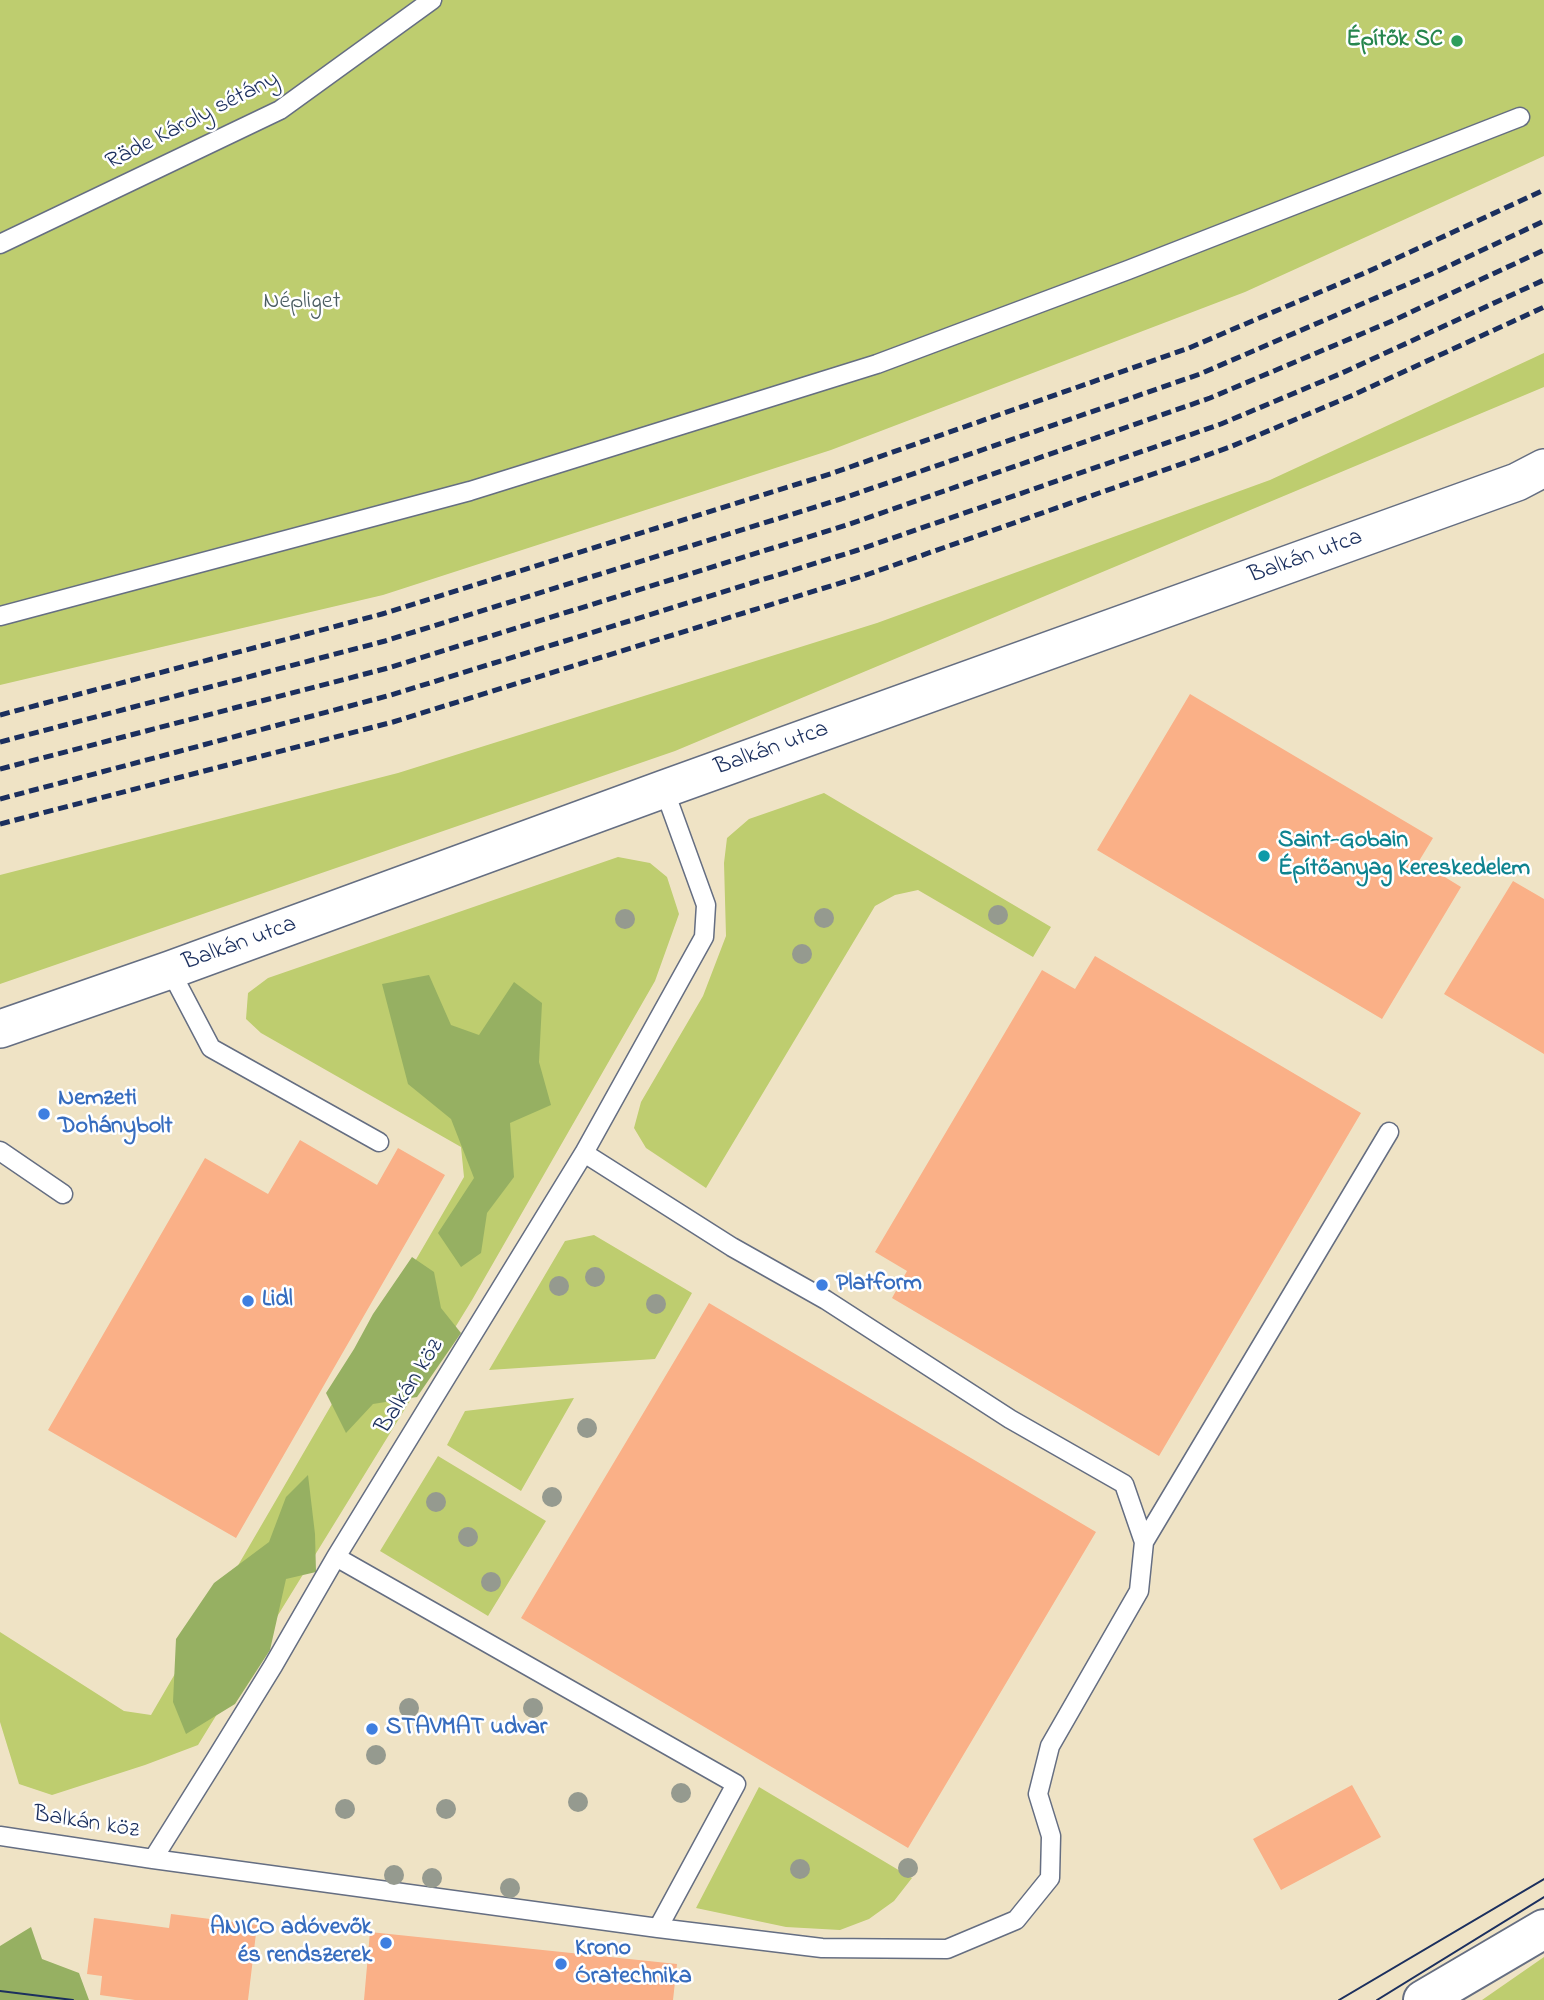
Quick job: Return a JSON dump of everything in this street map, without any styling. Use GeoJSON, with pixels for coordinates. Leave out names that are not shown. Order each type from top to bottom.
{"type":"FeatureCollection","features":[{"type":"Feature","properties":{"kind":"street","name":"Balkán utca"},"geometry":{"type":"LineString","coordinates":[[0,1029],[170,970],[1517,482],[1544,468]]}},
{"type":"Feature","properties":{"kind":"street"},"geometry":{"type":"LineString","coordinates":[[1423,2000],[1544,1929]]}},
{"type":"Feature","properties":{"kind":"lane","name":"Räde Károly sétány"},"geometry":{"type":"LineString","coordinates":[[0,244],[281,110],[432,0]]}},
{"type":"Feature","properties":{"kind":"lane"},"geometry":{"type":"LineString","coordinates":[[0,616],[470,491],[877,364],[1128,271],[1520,117]]}},
{"type":"Feature","properties":{"kind":"lane","name":"Balkán köz"},"geometry":{"type":"LineString","coordinates":[[0,1836],[153,1859],[584,1153],[704,937],[706,905],[664,789]]}},
{"type":"Feature","properties":{"kind":"lane"},"geometry":{"type":"LineString","coordinates":[[170,970],[211,1048],[379,1142]]}},
{"type":"Feature","properties":{"kind":"lane"},"geometry":{"type":"LineString","coordinates":[[153,1859],[821,1948],[947,1949],[1016,1920],[1050,1878],[1052,1836],[1038,1794],[1050,1746],[1139,1591],[1144,1542],[1389,1132]]}},
{"type":"Feature","properties":{"kind":"lane"},"geometry":{"type":"LineString","coordinates":[[0,1151],[63,1194]]}},
{"type":"Feature","properties":{"kind":"lane"},"geometry":{"type":"LineString","coordinates":[[584,1153],[732,1247],[826,1300],[1010,1419],[1124,1485],[1144,1542]]}},
{"type":"Feature","properties":{"kind":"lane"},"geometry":{"type":"LineString","coordinates":[[336,1557],[736,1784],[658,1928]]}},
{"type":"Feature","properties":{"kind":"green space","name":"Népliget"},"geometry":{"type":"Polygon","coordinates":[[[0,0],[1544,0],[1544,156],[1245,292],[831,450],[383,595],[0,685],[0,0]]]}},
{"type":"Feature","properties":{"kind":"green space"},"geometry":{"type":"Polygon","coordinates":[[[1544,353],[1544,387],[675,751],[0,984],[0,875],[398,773],[877,623],[1270,480],[1544,353]]]}},
{"type":"Feature","properties":{"kind":"green space"},"geometry":{"type":"Polygon","coordinates":[[[824,793],[1051,927],[1033,957],[918,890],[895,895],[875,906],[706,1188],[646,1148],[634,1128],[641,1102],[703,996],[726,936],[724,863],[727,838],[749,819],[824,793]]]}},
{"type":"Feature","properties":{"kind":"green space"},"geometry":{"type":"Polygon","coordinates":[[[618,857],[650,863],[667,877],[679,914],[655,981],[472,1300],[198,1745],[52,1795],[19,1784],[0,1722],[0,1632],[124,1711],[151,1715],[464,1177],[461,1147],[261,1033],[246,1019],[248,993],[268,978],[618,857]]]}},
{"type":"Feature","properties":{"kind":"green space"},"geometry":{"type":"Polygon","coordinates":[[[429,975],[451,1025],[479,1035],[514,982],[542,1003],[539,1062],[551,1105],[510,1123],[514,1177],[487,1213],[481,1253],[461,1267],[438,1233],[474,1178],[451,1119],[408,1084],[382,984],[429,975]]]}},
{"type":"Feature","properties":{"kind":"green space"},"geometry":{"type":"Polygon","coordinates":[[[594,1235],[692,1293],[655,1359],[489,1370],[565,1241],[594,1235]]]}},
{"type":"Feature","properties":{"kind":"green space"},"geometry":{"type":"Polygon","coordinates":[[[412,1257],[434,1272],[441,1308],[461,1333],[417,1397],[373,1404],[346,1433],[326,1393],[373,1314],[412,1257]]]}},
{"type":"Feature","properties":{"kind":"green space"},"geometry":{"type":"Polygon","coordinates":[[[574,1398],[521,1491],[447,1445],[465,1411],[574,1398]]]}},
{"type":"Feature","properties":{"kind":"green space"},"geometry":{"type":"Polygon","coordinates":[[[438,1456],[546,1521],[488,1616],[380,1551],[438,1456]]]}},
{"type":"Feature","properties":{"kind":"green space"},"geometry":{"type":"Polygon","coordinates":[[[308,1475],[315,1534],[316,1572],[286,1579],[270,1650],[235,1704],[186,1734],[173,1702],[176,1639],[214,1583],[269,1542],[286,1497],[308,1475]]]}},
{"type":"Feature","properties":{"kind":"green space"},"geometry":{"type":"Polygon","coordinates":[[[759,1787],[912,1878],[894,1901],[869,1919],[840,1930],[786,1927],[696,1908],[759,1787]]]}},
{"type":"Feature","properties":{"kind":"green space"},"geometry":{"type":"Polygon","coordinates":[[[31,1927],[42,1959],[79,1973],[89,2000],[0,2000],[0,1946],[31,1927]]]}},
{"type":"Feature","properties":{"kind":"green space"},"geometry":{"type":"Polygon","coordinates":[[[1544,1957],[1544,2000],[1482,2000],[1544,1957]]]}},
{"type":"Feature","properties":{"kind":"building","name":"Saint-Gobain Építőanyag Kereskedelem"},"geometry":{"type":"Polygon","coordinates":[[[1190,694],[1433,838],[1419,861],[1461,887],[1382,1019],[1097,850],[1190,694]]]}},
{"type":"Feature","properties":{"kind":"building"},"geometry":{"type":"Polygon","coordinates":[[[1513,881],[1544,899],[1544,1054],[1444,994],[1513,881]]]}},
{"type":"Feature","properties":{"kind":"building"},"geometry":{"type":"Polygon","coordinates":[[[1095,956],[1361,1113],[1159,1456],[892,1298],[907,1271],[875,1252],[1042,970],[1075,989],[1095,956]]]}},
{"type":"Feature","properties":{"kind":"building","name":"Lidl"},"geometry":{"type":"Polygon","coordinates":[[[300,1140],[377,1185],[398,1148],[445,1175],[236,1538],[48,1430],[205,1158],[268,1194],[300,1140]]]}},
{"type":"Feature","properties":{"kind":"building"},"geometry":{"type":"Polygon","coordinates":[[[709,1303],[1096,1532],[908,1848],[521,1618],[709,1303]]]}},
{"type":"Feature","properties":{"kind":"building"},"geometry":{"type":"Polygon","coordinates":[[[1352,1785],[1381,1837],[1281,1890],[1253,1839],[1352,1785]]]}},
{"type":"Feature","properties":{"kind":"building"},"geometry":{"type":"Polygon","coordinates":[[[171,1914],[257,1925],[248,2000],[135,2000],[100,1995],[102,1976],[87,1974],[94,1918],[169,1928],[171,1914]]]}},
{"type":"Feature","properties":{"kind":"building"},"geometry":{"type":"Polygon","coordinates":[[[370,1932],[677,1964],[673,2000],[364,2000],[370,1932]]]}},
{"type":"Feature","properties":{"kind":"tram line"},"geometry":{"type":"LineString","coordinates":[[1339,2000],[1544,1879]]}},
{"type":"Feature","properties":{"kind":"tram line"},"geometry":{"type":"LineString","coordinates":[[1377,2000],[1544,1897]]}},
{"type":"Feature","properties":{"kind":"tram line"},"geometry":{"type":"LineString","coordinates":[[0,1991],[73,2000]]}},
{"type":"Feature","properties":{"kind":"railway"},"geometry":{"type":"LineString","coordinates":[[0,715],[382,614],[833,473],[1189,348],[1367,272],[1544,190]]}},
{"type":"Feature","properties":{"kind":"railway"},"geometry":{"type":"LineString","coordinates":[[0,742],[385,641],[841,499],[1200,374],[1438,271],[1544,221]]}},
{"type":"Feature","properties":{"kind":"railway"},"geometry":{"type":"LineString","coordinates":[[0,769],[388,668],[850,524],[1210,398],[1392,321],[1544,250]]}},
{"type":"Feature","properties":{"kind":"railway"},"geometry":{"type":"LineString","coordinates":[[0,799],[391,695],[858,550],[1221,424],[1342,373],[1544,280]]}},
{"type":"Feature","properties":{"kind":"railway"},"geometry":{"type":"LineString","coordinates":[[0,824],[393,722],[866,575],[1230,447],[1351,396],[1544,307]]}},
{"type":"Feature","properties":{"kind":"place","name":"Építők SC"},"geometry":{"type":"Point","coordinates":[1457,41]}},
{"type":"Feature","properties":{"kind":"place","name":"Saint-Gobain Építőanyag Kereskedelem"},"geometry":{"type":"Point","coordinates":[1264,856]}},
{"type":"Feature","properties":{"kind":"place","name":"Nemzeti Dohánybolt"},"geometry":{"type":"Point","coordinates":[44,1114]}},
{"type":"Feature","properties":{"kind":"place","name":"Platform"},"geometry":{"type":"Point","coordinates":[822,1285]}},
{"type":"Feature","properties":{"kind":"place","name":"Lidl"},"geometry":{"type":"Point","coordinates":[248,1301]}},
{"type":"Feature","properties":{"kind":"place","name":"STAVMAT udvar"},"geometry":{"type":"Point","coordinates":[372,1729]}},
{"type":"Feature","properties":{"kind":"place","name":"ANICO adóvevők és rendszerek"},"geometry":{"type":"Point","coordinates":[386,1943]}},
{"type":"Feature","properties":{"kind":"place","name":"Krono Óratechnika"},"geometry":{"type":"Point","coordinates":[561,1964]}}]}
